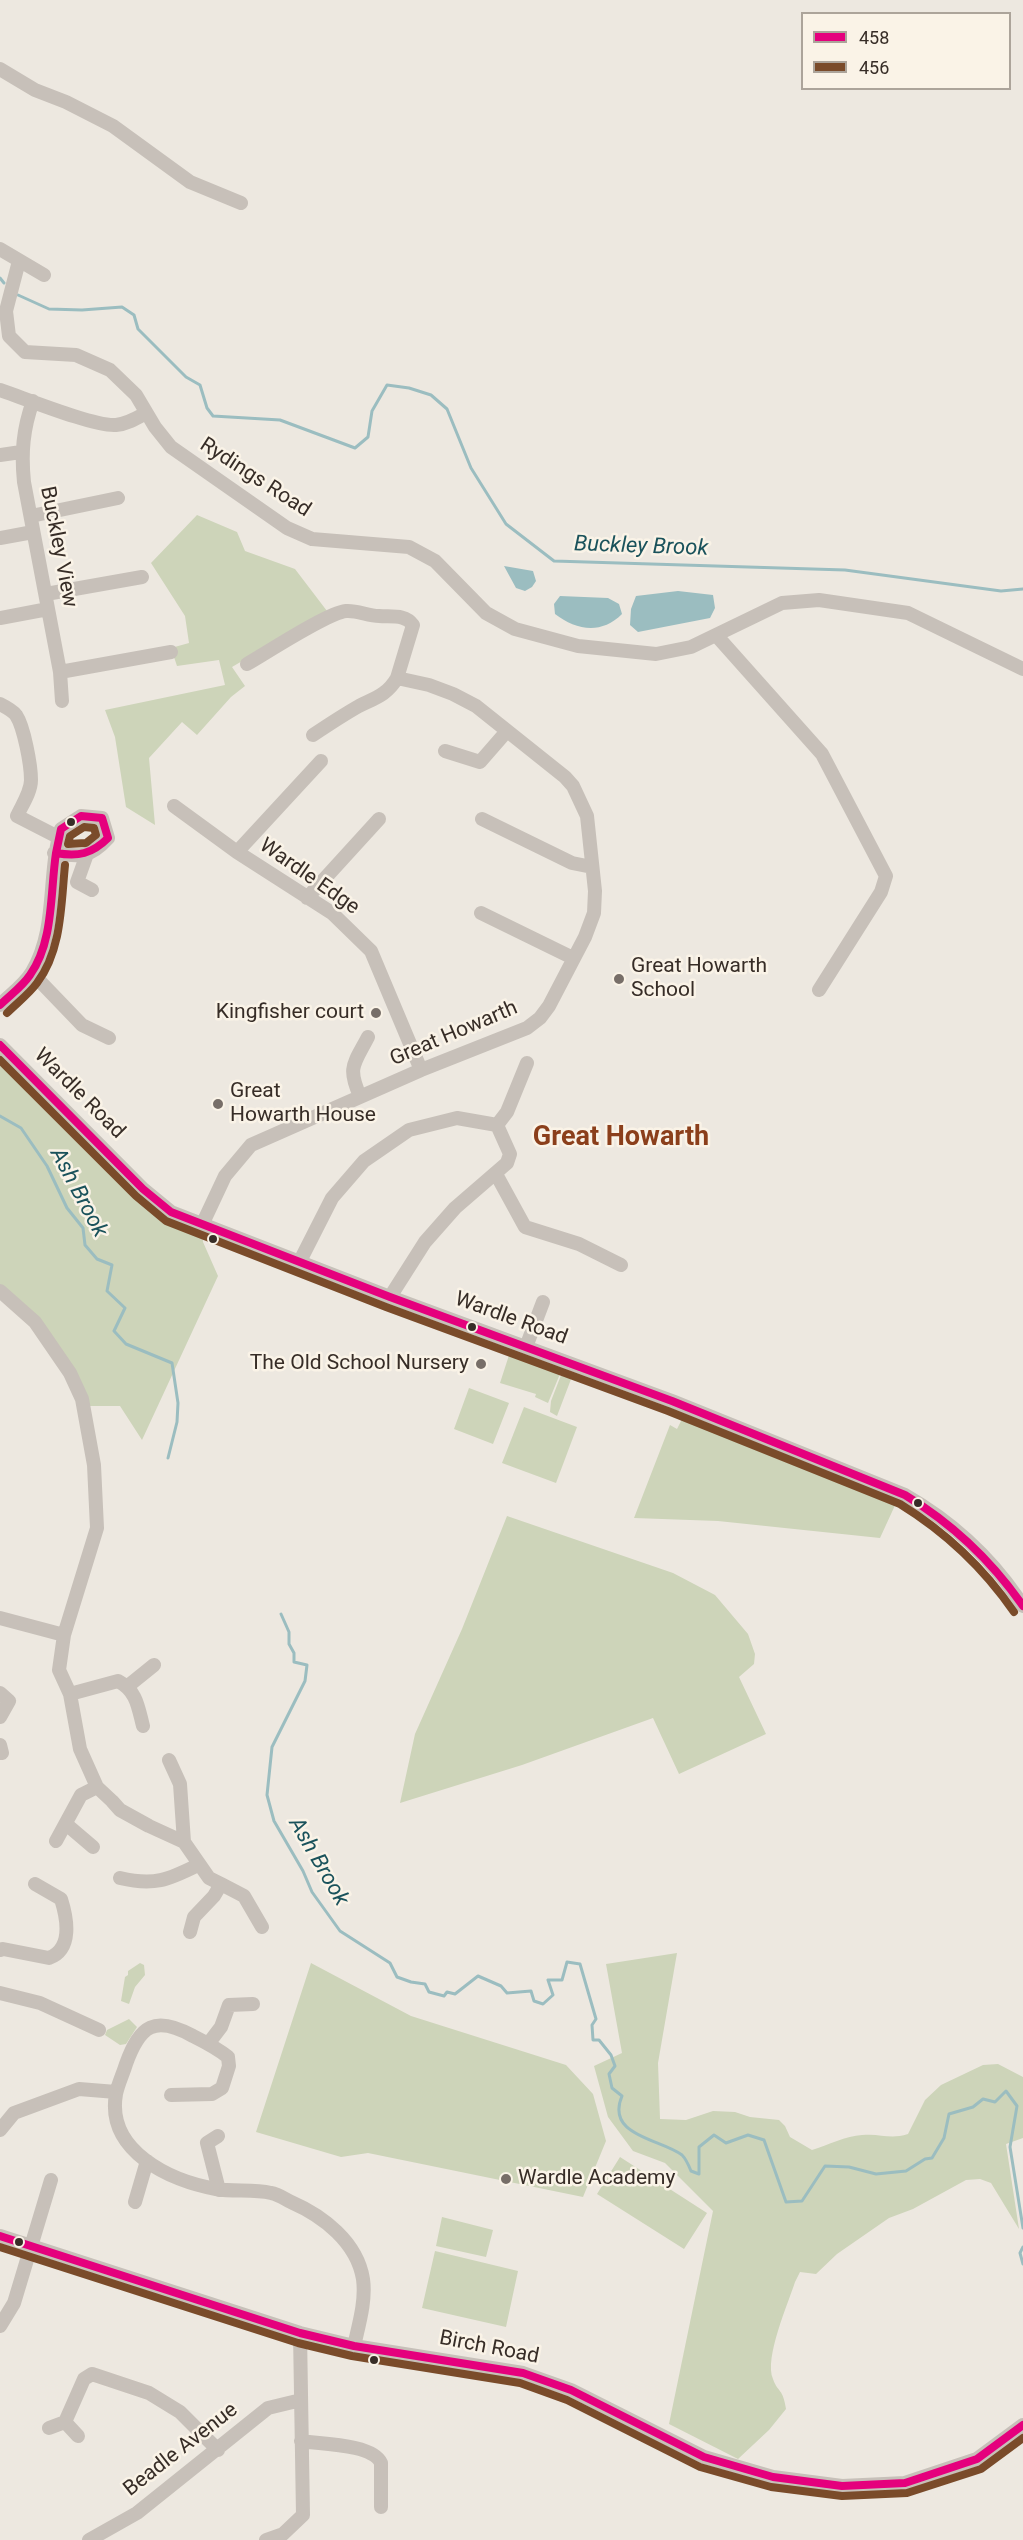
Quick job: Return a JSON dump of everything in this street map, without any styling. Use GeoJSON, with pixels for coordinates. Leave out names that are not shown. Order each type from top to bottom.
{"type":"FeatureCollection","features":[{"type":"Feature","properties":{"kind":"street"},"geometry":{"type":"LineString","coordinates":[[0,69],[35,90],[66,102],[113,126],[190,182],[241,203]]}},
{"type":"Feature","properties":{"kind":"street"},"geometry":{"type":"LineString","coordinates":[[0,249],[44,275]]}},
{"type":"Feature","properties":{"kind":"street","name":"Rydings Road"},"geometry":{"type":"LineString","coordinates":[[19,261],[6,310],[9,336],[25,352],[76,355],[110,370],[136,395],[171,447],[287,528],[312,539],[409,546],[435,561],[486,613],[515,629],[578,646],[656,654],[691,647],[782,603],[819,600],[908,613],[1023,669]]}},
{"type":"Feature","properties":{"kind":"street"},"geometry":{"type":"LineString","coordinates":[[0,390],[88,419],[115,425],[131,421],[146,413]]}},
{"type":"Feature","properties":{"kind":"street","name":"Buckley View"},"geometry":{"type":"LineString","coordinates":[[33,401],[26,422],[21,452],[24,482],[60,672],[62,701]]}},
{"type":"Feature","properties":{"kind":"street"},"geometry":{"type":"LineString","coordinates":[[0,455],[21,452]]}},
{"type":"Feature","properties":{"kind":"street"},"geometry":{"type":"LineString","coordinates":[[31,516],[118,498]]}},
{"type":"Feature","properties":{"kind":"street"},"geometry":{"type":"LineString","coordinates":[[0,538],[33,532]]}},
{"type":"Feature","properties":{"kind":"street"},"geometry":{"type":"LineString","coordinates":[[46,594],[142,577]]}},
{"type":"Feature","properties":{"kind":"street"},"geometry":{"type":"LineString","coordinates":[[0,618],[48,609]]}},
{"type":"Feature","properties":{"kind":"street"},"geometry":{"type":"LineString","coordinates":[[247,664],[333,614],[352,611],[410,620],[413,625],[397,678],[392,687],[381,697],[360,706],[313,735]]}},
{"type":"Feature","properties":{"kind":"street"},"geometry":{"type":"LineString","coordinates":[[716,635],[822,754],[886,876],[881,892],[819,990]]}},
{"type":"Feature","properties":{"kind":"street"},"geometry":{"type":"LineString","coordinates":[[60,672],[171,652]]}},
{"type":"Feature","properties":{"kind":"street","name":"Great Howarth"},"geometry":{"type":"LineString","coordinates":[[202,1225],[225,1176],[250,1145],[360,1096],[527,1028],[540,1018],[585,937],[594,913],[595,891],[587,816],[573,786],[552,766],[476,706],[429,685],[397,678]]}},
{"type":"Feature","properties":{"kind":"street"},"geometry":{"type":"LineString","coordinates":[[0,704],[14,712],[18,718],[31,780],[29,790],[16,816],[58,837]]}},
{"type":"Feature","properties":{"kind":"street"},"geometry":{"type":"LineString","coordinates":[[445,751],[480,762],[507,730]]}},
{"type":"Feature","properties":{"kind":"street"},"geometry":{"type":"LineString","coordinates":[[237,852],[321,761]]}},
{"type":"Feature","properties":{"kind":"street","name":"Wardle Edge"},"geometry":{"type":"LineString","coordinates":[[174,806],[237,852],[332,913],[372,951],[422,1070]]}},
{"type":"Feature","properties":{"kind":"street"},"geometry":{"type":"LineString","coordinates":[[0,1005],[32,973],[49,931],[54,853],[61,829],[81,816],[102,818],[108,838],[96,852],[78,857],[54,853]]}},
{"type":"Feature","properties":{"kind":"street"},"geometry":{"type":"LineString","coordinates":[[308,898],[379,819]]}},
{"type":"Feature","properties":{"kind":"street"},"geometry":{"type":"LineString","coordinates":[[482,819],[572,863],[592,867]]}},
{"type":"Feature","properties":{"kind":"street"},"geometry":{"type":"LineString","coordinates":[[87,854],[77,882],[92,890]]}},
{"type":"Feature","properties":{"kind":"street"},"geometry":{"type":"LineString","coordinates":[[481,913],[573,958]]}},
{"type":"Feature","properties":{"kind":"street"},"geometry":{"type":"LineString","coordinates":[[32,973],[82,1025],[109,1038]]}},
{"type":"Feature","properties":{"kind":"street"},"geometry":{"type":"LineString","coordinates":[[360,1096],[351,1069],[368,1037]]}},
{"type":"Feature","properties":{"kind":"street","name":"Wardle Road"},"geometry":{"type":"LineString","coordinates":[[0,1045],[156,1201],[171,1212],[390,1297],[672,1401],[905,1495],[940,1516],[971,1542],[1004,1577],[1023,1606]]}},
{"type":"Feature","properties":{"kind":"street"},"geometry":{"type":"LineString","coordinates":[[497,1125],[507,1112],[528,1063]]}},
{"type":"Feature","properties":{"kind":"street"},"geometry":{"type":"LineString","coordinates":[[300,1261],[332,1198],[364,1161],[400,1136],[410,1130],[457,1118],[497,1125]]}},
{"type":"Feature","properties":{"kind":"street"},"geometry":{"type":"LineString","coordinates":[[390,1297],[425,1242],[455,1208],[507,1163],[510,1154],[497,1125]]}},
{"type":"Feature","properties":{"kind":"street"},"geometry":{"type":"LineString","coordinates":[[496,1174],[525,1227],[579,1244],[621,1265]]}},
{"type":"Feature","properties":{"kind":"street"},"geometry":{"type":"LineString","coordinates":[[0,1291],[35,1322],[70,1373],[82,1399],[90,1442],[94,1465],[97,1528],[64,1635],[59,1671],[70,1694],[80,1749],[97,1787],[120,1810],[184,1842]]}},
{"type":"Feature","properties":{"kind":"street"},"geometry":{"type":"LineString","coordinates":[[526,1347],[543,1302]]}},
{"type":"Feature","properties":{"kind":"street"},"geometry":{"type":"LineString","coordinates":[[0,1618],[64,1635]]}},
{"type":"Feature","properties":{"kind":"street"},"geometry":{"type":"LineString","coordinates":[[128,1686],[154,1665]]}},
{"type":"Feature","properties":{"kind":"street"},"geometry":{"type":"LineString","coordinates":[[70,1694],[118,1681],[128,1686],[136,1697],[143,1726]]}},
{"type":"Feature","properties":{"kind":"street"},"geometry":{"type":"LineString","coordinates":[[0,1694],[9,1701],[0,1717]]}},
{"type":"Feature","properties":{"kind":"street"},"geometry":{"type":"LineString","coordinates":[[0,1745],[2,1753],[0,1753]]}},
{"type":"Feature","properties":{"kind":"street"},"geometry":{"type":"LineString","coordinates":[[169,1760],[180,1784],[184,1842],[209,1878],[244,1896],[262,1927]]}},
{"type":"Feature","properties":{"kind":"street"},"geometry":{"type":"LineString","coordinates":[[56,1841],[81,1795],[97,1787]]}},
{"type":"Feature","properties":{"kind":"street"},"geometry":{"type":"LineString","coordinates":[[66,1824],[93,1847]]}},
{"type":"Feature","properties":{"kind":"street"},"geometry":{"type":"LineString","coordinates":[[120,1878],[142,1883],[169,1880],[198,1865]]}},
{"type":"Feature","properties":{"kind":"street"},"geometry":{"type":"LineString","coordinates":[[0,1950],[3,1948],[49,1958],[55,1955],[60,1948],[67,1930],[61,1899],[35,1884]]}},
{"type":"Feature","properties":{"kind":"street"},"geometry":{"type":"LineString","coordinates":[[190,1932],[194,1917],[214,1896],[221,1884]]}},
{"type":"Feature","properties":{"kind":"street"},"geometry":{"type":"LineString","coordinates":[[0,1993],[40,2004],[99,2030]]}},
{"type":"Feature","properties":{"kind":"street"},"geometry":{"type":"LineString","coordinates":[[208,2044],[221,2027],[228,2005],[253,2004]]}},
{"type":"Feature","properties":{"kind":"street"},"geometry":{"type":"LineString","coordinates":[[171,2095],[212,2094],[222,2088],[229,2067],[228,2057],[179,2028],[166,2024],[155,2025],[142,2032],[134,2043],[116,2092],[114,2111],[119,2131],[129,2148],[147,2161],[188,2183],[219,2190],[272,2193],[309,2210],[325,2221],[356,2256],[362,2278],[363,2298],[354,2346]]}},
{"type":"Feature","properties":{"kind":"street"},"geometry":{"type":"LineString","coordinates":[[0,2130],[14,2113],[79,2089],[116,2092]]}},
{"type":"Feature","properties":{"kind":"street"},"geometry":{"type":"LineString","coordinates":[[218,2136],[207,2143],[219,2190]]}},
{"type":"Feature","properties":{"kind":"street"},"geometry":{"type":"LineString","coordinates":[[135,2202],[147,2161]]}},
{"type":"Feature","properties":{"kind":"street"},"geometry":{"type":"LineString","coordinates":[[0,2326],[14,2303],[51,2180]]}},
{"type":"Feature","properties":{"kind":"street","name":"Birch Road"},"geometry":{"type":"LineString","coordinates":[[0,2236],[300,2333],[354,2346],[523,2373],[571,2390],[704,2457],[773,2477],[842,2486],[905,2483],[977,2459],[1022,2427]]}},
{"type":"Feature","properties":{"kind":"street"},"geometry":{"type":"LineString","coordinates":[[296,2540],[299,2518],[301,2441],[300,2333]]}},
{"type":"Feature","properties":{"kind":"street"},"geometry":{"type":"LineString","coordinates":[[49,2428],[66,2422],[84,2379],[92,2374],[149,2393],[180,2412],[218,2450]]}},
{"type":"Feature","properties":{"kind":"street","name":"Beadle Avenue"},"geometry":{"type":"LineString","coordinates":[[89,2540],[137,2513],[268,2408],[301,2400]]}},
{"type":"Feature","properties":{"kind":"street"},"geometry":{"type":"LineString","coordinates":[[66,2422],[78,2436]]}},
{"type":"Feature","properties":{"kind":"street"},"geometry":{"type":"LineString","coordinates":[[301,2441],[365,2449],[378,2457],[381,2463],[381,2507]]}},
{"type":"Feature","properties":{"kind":"street"},"geometry":{"type":"LineString","coordinates":[[266,2540],[283,2534],[299,2518]]}},
{"type":"Feature","properties":{"kind":"green space"},"geometry":{"type":"Polygon","coordinates":[[[197,515],[237,532],[245,551],[295,569],[327,611],[232,667],[245,686],[231,697],[197,735],[182,722],[149,758],[155,825],[126,807],[115,737],[105,710],[225,685],[219,660],[177,666],[171,648],[189,643],[185,616],[151,563],[197,515]]]}},
{"type":"Feature","properties":{"kind":"green space"},"geometry":{"type":"Polygon","coordinates":[[[0,1050],[140,1192],[202,1229],[203,1242],[218,1276],[142,1440],[120,1406],[86,1406],[72,1372],[0,1287],[0,1050]]]}},
{"type":"Feature","properties":{"kind":"green space"},"geometry":{"type":"Polygon","coordinates":[[[511,1349],[533,1358],[538,1363],[542,1361],[562,1369],[548,1403],[535,1397],[536,1394],[500,1383],[511,1349]]]}},
{"type":"Feature","properties":{"kind":"green space"},"geometry":{"type":"Polygon","coordinates":[[[563,1370],[573,1374],[557,1416],[550,1412],[551,1401],[563,1370]]]}},
{"type":"Feature","properties":{"kind":"green space"},"geometry":{"type":"Polygon","coordinates":[[[469,1388],[509,1403],[493,1444],[454,1429],[469,1388]]]}},
{"type":"Feature","properties":{"kind":"green space"},"geometry":{"type":"Polygon","coordinates":[[[524,1407],[577,1427],[556,1483],[502,1463],[524,1407]]]}},
{"type":"Feature","properties":{"kind":"green space"},"geometry":{"type":"Polygon","coordinates":[[[683,1417],[897,1501],[880,1538],[718,1521],[634,1518],[670,1425],[677,1429],[683,1417]]]}},
{"type":"Feature","properties":{"kind":"green space"},"geometry":{"type":"Polygon","coordinates":[[[507,1516],[673,1573],[715,1595],[748,1634],[755,1654],[754,1664],[739,1677],[766,1734],[679,1774],[653,1718],[522,1765],[400,1803],[415,1734],[462,1629],[507,1516]]]}},
{"type":"Feature","properties":{"kind":"green space"},"geometry":{"type":"Polygon","coordinates":[[[677,1953],[658,2063],[660,2119],[686,2120],[713,2111],[735,2112],[750,2117],[779,2120],[790,2137],[812,2150],[856,2136],[908,2134],[925,2100],[941,2085],[983,2065],[998,2064],[1023,2077],[1023,2138],[1006,2144],[1019,2229],[991,2183],[980,2179],[966,2180],[913,2209],[889,2218],[837,2254],[816,2274],[800,2272],[783,2317],[772,2358],[773,2379],[782,2394],[786,2409],[769,2430],[738,2459],[669,2424],[713,2211],[665,2163],[633,2151],[608,2117],[594,2066],[622,2053],[606,1964],[677,1953]]]}},
{"type":"Feature","properties":{"kind":"green space"},"geometry":{"type":"Polygon","coordinates":[[[140,1963],[144,1965],[145,1975],[135,1987],[129,2004],[121,2001],[128,1971],[140,1963]]]}},
{"type":"Feature","properties":{"kind":"green space"},"geometry":{"type":"Polygon","coordinates":[[[311,1963],[411,2016],[566,2065],[593,2094],[606,2141],[583,2197],[368,2153],[341,2157],[256,2132],[311,1963]]]}},
{"type":"Feature","properties":{"kind":"green space"},"geometry":{"type":"Polygon","coordinates":[[[129,2019],[137,2027],[126,2044],[120,2045],[105,2035],[107,2030],[129,2019]]]}},
{"type":"Feature","properties":{"kind":"green space"},"geometry":{"type":"Polygon","coordinates":[[[620,2157],[707,2213],[684,2249],[597,2194],[620,2157]]]}},
{"type":"Feature","properties":{"kind":"green space"},"geometry":{"type":"Polygon","coordinates":[[[442,2217],[493,2230],[486,2257],[436,2246],[442,2217]]]}},
{"type":"Feature","properties":{"kind":"green space"},"geometry":{"type":"Polygon","coordinates":[[[435,2251],[518,2271],[506,2327],[422,2308],[435,2251]]]}},
{"type":"Feature","properties":{"kind":"water"},"geometry":{"type":"Polygon","coordinates":[[[504,566],[533,571],[536,581],[525,591],[516,588],[504,566]]]}},
{"type":"Feature","properties":{"kind":"water"},"geometry":{"type":"Polygon","coordinates":[[[678,591],[713,595],[715,608],[710,618],[638,632],[630,625],[631,609],[636,596],[678,591]]]}},
{"type":"Feature","properties":{"kind":"water"},"geometry":{"type":"Polygon","coordinates":[[[560,596],[608,598],[619,604],[622,614],[606,625],[580,627],[555,614],[554,604],[560,596]]]}},
{"type":"Feature","properties":{"kind":"waterway","name":"Buckley Brook"},"geometry":{"type":"LineString","coordinates":[[0,278],[4,283]]}},
{"type":"Feature","properties":{"kind":"waterway","name":"Buckley Brook"},"geometry":{"type":"LineString","coordinates":[[18,295],[49,309],[82,310],[122,307],[134,315],[138,329],[186,377],[200,385],[207,408],[213,416],[280,420],[355,448],[368,437],[372,411],[387,385],[409,388],[431,395],[447,409],[471,468],[506,524],[554,561],[845,570],[1001,591],[1023,589]]}},
{"type":"Feature","properties":{"kind":"waterway","name":"Ash Brook"},"geometry":{"type":"LineString","coordinates":[[0,1116],[21,1128],[47,1166],[67,1208],[83,1228],[85,1245],[97,1259],[112,1265],[107,1291],[125,1308],[114,1331],[126,1344],[172,1363],[178,1403],[177,1422],[168,1458]]}},
{"type":"Feature","properties":{"kind":"waterway","name":"Ash Brook"},"geometry":{"type":"LineString","coordinates":[[281,1614],[289,1632],[289,1644],[294,1653],[294,1662],[307,1665],[305,1681],[272,1747],[267,1795],[274,1821],[303,1871],[312,1892],[340,1931],[390,1963],[397,1977],[425,1984],[429,1992],[444,1996],[447,1992],[455,1994],[478,1976],[501,1986],[507,1993],[531,1991],[534,2001],[543,2004],[553,1995],[548,1980],[562,1980],[567,1962],[580,1964],[596,2019],[592,2025],[593,2040],[599,2040],[611,2055],[615,2066],[609,2074],[612,2088],[622,2096],[619,2109],[621,2120],[638,2134],[682,2155],[691,2171],[699,2174],[699,2147],[714,2135],[726,2143],[748,2135],[764,2140],[786,2202],[802,2201],[825,2166],[849,2167],[876,2174],[906,2171],[925,2159],[932,2158],[944,2138],[949,2114],[973,2107],[983,2099],[995,2102],[1006,2091],[1017,2106],[1010,2147],[1023,2228]]}},
{"type":"Feature","properties":{"kind":"waterway","name":"Ash Brook"},"geometry":{"type":"LineString","coordinates":[[1023,2247],[1020,2253],[1023,2264]]}},
{"type":"Feature","properties":{"kind":"transit line","name":"458"},"geometry":{"type":"LineString","coordinates":[[81,816],[102,818],[108,838],[96,848],[84,853],[71,855],[56,853],[61,829],[81,816]]}},
{"type":"Feature","properties":{"kind":"transit line","name":"456"},"geometry":{"type":"LineString","coordinates":[[84,827],[94,828],[96,835],[86,843],[68,844],[70,836],[84,827]]}},
{"type":"Feature","properties":{"kind":"transit line","name":"458"},"geometry":{"type":"LineString","coordinates":[[0,1005],[20,987],[38,962],[50,916],[56,853]]}},
{"type":"Feature","properties":{"kind":"transit line","name":"456"},"geometry":{"type":"LineString","coordinates":[[7,1013],[37,983],[51,956],[59,926],[65,865]]}},
{"type":"Feature","properties":{"kind":"transit line","name":"458"},"geometry":{"type":"LineString","coordinates":[[0,1045],[143,1189],[171,1212],[390,1297],[672,1401],[905,1495],[939,1518],[970,1544],[998,1573],[1023,1606]]}},
{"type":"Feature","properties":{"kind":"transit line","name":"456"},"geometry":{"type":"LineString","coordinates":[[0,1060],[136,1196],[166,1221],[386,1307],[668,1411],[900,1504],[949,1539],[963,1552],[990,1580],[1014,1612]]}},
{"type":"Feature","properties":{"kind":"transit line","name":"458"},"geometry":{"type":"LineString","coordinates":[[0,2236],[300,2333],[354,2346],[523,2373],[571,2390],[704,2457],[773,2477],[842,2486],[905,2483],[977,2459],[1023,2425]]}},
{"type":"Feature","properties":{"kind":"transit line","name":"456"},"geometry":{"type":"LineString","coordinates":[[0,2247],[298,2343],[352,2356],[520,2383],[567,2400],[700,2467],[771,2487],[842,2496],[907,2493],[981,2469],[1023,2438]]}},
{"type":"Feature","properties":{"kind":"place","name":"Great Howarth School"},"geometry":{"type":"Point","coordinates":[619,979]}},
{"type":"Feature","properties":{"kind":"place","name":"Kingfisher court"},"geometry":{"type":"Point","coordinates":[376,1013]}},
{"type":"Feature","properties":{"kind":"place","name":"Great Howarth House"},"geometry":{"type":"Point","coordinates":[218,1104]}},
{"type":"Feature","properties":{"kind":"place","name":"The Old School Nursery"},"geometry":{"type":"Point","coordinates":[481,1364]}},
{"type":"Feature","properties":{"kind":"place","name":"Wardle Academy"},"geometry":{"type":"Point","coordinates":[506,2179]}},
{"type":"Feature","properties":{"kind":"district","name":"Great Howarth"},"geometry":{"type":"Point","coordinates":[621,1138]}}]}
